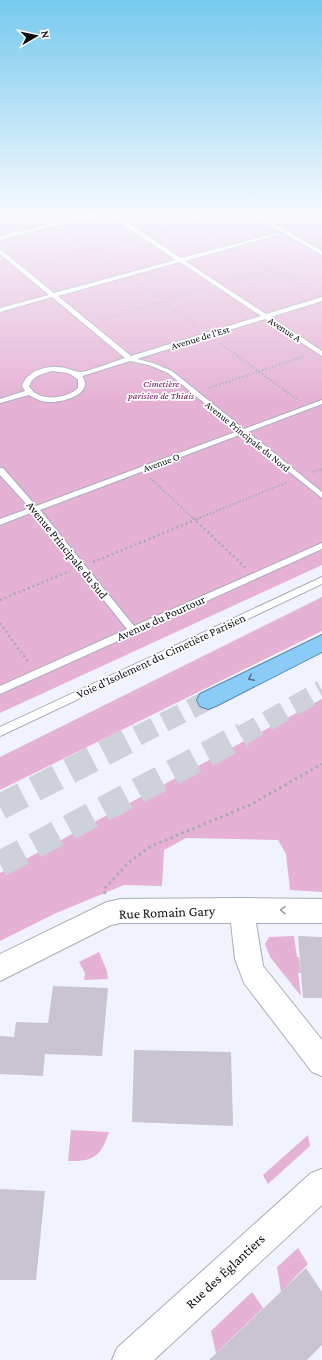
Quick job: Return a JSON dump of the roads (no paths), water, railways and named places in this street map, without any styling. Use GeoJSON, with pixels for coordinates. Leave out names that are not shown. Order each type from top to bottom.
{"type":"FeatureCollection","features":[{"type":"Feature","properties":{"kind":"highway"},"geometry":{"type":"LineString","coordinates":[[208,700],[322,643]]}},
{"type":"Feature","properties":{"kind":"street"},"geometry":{"type":"LineString","coordinates":[[243,910],[247,953],[249,965],[253,974],[322,1062]]}},
{"type":"Feature","properties":{"kind":"street","name":"Rue Romain Gary"},"geometry":{"type":"LineString","coordinates":[[0,968],[107,914],[121,911],[322,911]]}},
{"type":"Feature","properties":{"kind":"street","name":"Rue des Églantiers"},"geometry":{"type":"LineString","coordinates":[[129,1360],[322,1184]]}},
{"type":"Feature","properties":{"kind":"lane","name":"Avenue Principale du Nord"},"geometry":{"type":"LineString","coordinates":[[30,275],[130,359],[166,370],[322,496]]}},
{"type":"Feature","properties":{"kind":"lane"},"geometry":{"type":"LineString","coordinates":[[0,310],[124,275]]}},
{"type":"Feature","properties":{"kind":"lane","name":"Avenue A"},"geometry":{"type":"LineString","coordinates":[[203,275],[320,352]]}},
{"type":"Feature","properties":{"kind":"lane","name":"Avenue de l'Est"},"geometry":{"type":"LineString","coordinates":[[78,375],[322,299]]}},
{"type":"Feature","properties":{"kind":"lane"},"geometry":{"type":"LineString","coordinates":[[62,370],[78,375],[82,384],[80,389],[68,397],[50,400],[37,397],[27,392],[24,388],[28,378],[39,372],[62,370]]}},
{"type":"Feature","properties":{"kind":"lane"},"geometry":{"type":"LineString","coordinates":[[0,401],[27,392]]}},
{"type":"Feature","properties":{"kind":"lane","name":"Avenue O"},"geometry":{"type":"LineString","coordinates":[[0,522],[322,402]]}},
{"type":"Feature","properties":{"kind":"lane","name":"Avenue Principale du Sud"},"geometry":{"type":"LineString","coordinates":[[0,470],[35,509],[133,631]]}},
{"type":"Feature","properties":{"kind":"lane","name":"Avenue du Pourtour"},"geometry":{"type":"LineString","coordinates":[[0,690],[322,546]]}},
{"type":"Feature","properties":{"kind":"lane","name":"Voie d'Isolement du Cimetière Parisien"},"geometry":{"type":"LineString","coordinates":[[0,732],[322,580]]}},
{"type":"Feature","properties":{"kind":"tunnel"},"geometry":{"type":"LineString","coordinates":[[241,736],[322,690]]}},
{"type":"Feature","properties":{"kind":"tunnel"},"geometry":{"type":"LineString","coordinates":[[137,736],[208,700]]}},
{"type":"Feature","properties":{"kind":"tunnel"},"geometry":{"type":"LineString","coordinates":[[0,807],[139,735]]}},
{"type":"Feature","properties":{"kind":"tunnel"},"geometry":{"type":"LineString","coordinates":[[0,864],[243,735]]}},
{"type":"Feature","properties":{"kind":"park label","name":"Cimetière parisien de Thiais"},"geometry":{"type":"Point","coordinates":[161,388]}}]}
